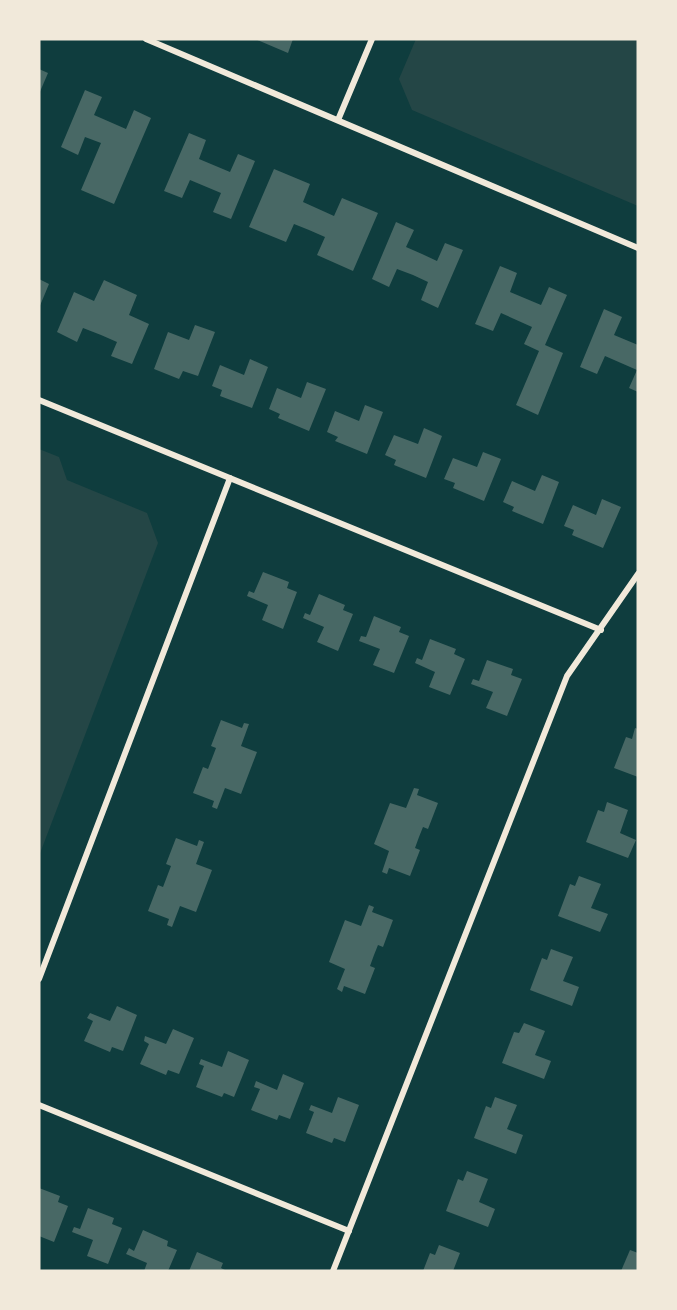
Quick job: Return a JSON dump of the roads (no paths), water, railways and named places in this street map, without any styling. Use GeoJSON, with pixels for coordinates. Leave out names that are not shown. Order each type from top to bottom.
{"type":"FeatureCollection","features":[{"type":"Feature","properties":{"kind":"street"},"geometry":{"type":"LineString","coordinates":[[146,39],[638,248]]}},
{"type":"Feature","properties":{"kind":"street"},"geometry":{"type":"LineString","coordinates":[[338,120],[372,39]]}},
{"type":"Feature","properties":{"kind":"street"},"geometry":{"type":"LineString","coordinates":[[39,400],[601,630]]}},
{"type":"Feature","properties":{"kind":"street"},"geometry":{"type":"LineString","coordinates":[[39,979],[230,478]]}},
{"type":"Feature","properties":{"kind":"street"},"geometry":{"type":"LineString","coordinates":[[333,1271],[567,676],[601,630],[638,573]]}},
{"type":"Feature","properties":{"kind":"street"},"geometry":{"type":"LineString","coordinates":[[39,1105],[349,1231]]}}]}
